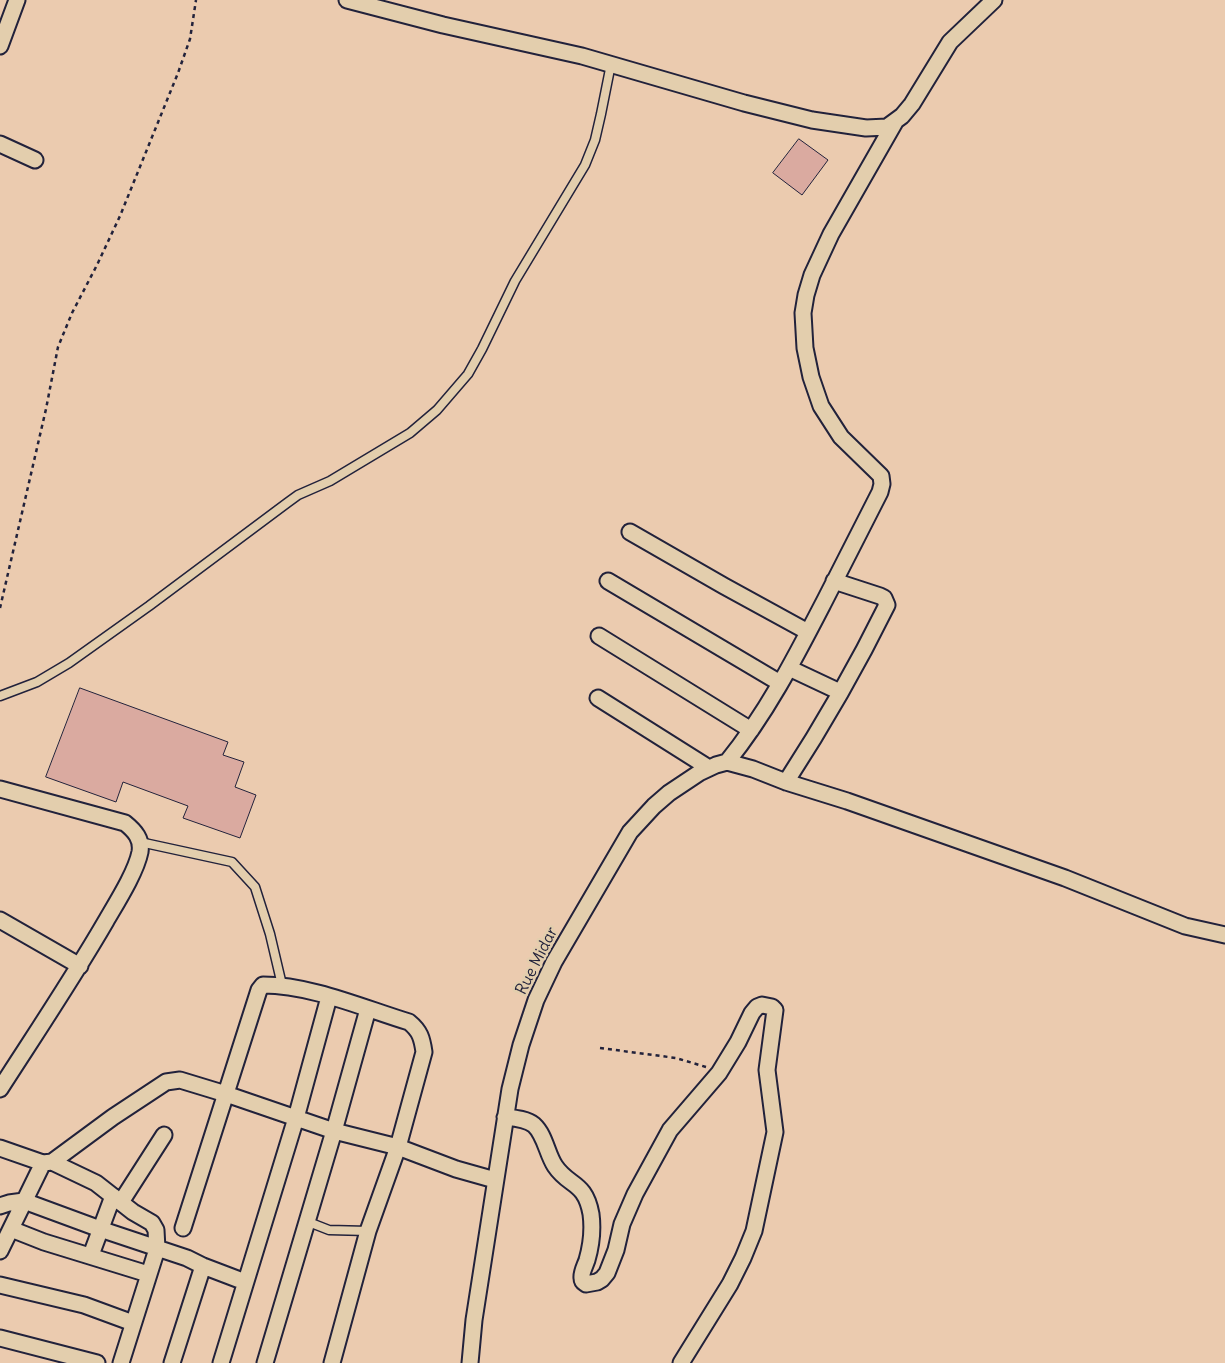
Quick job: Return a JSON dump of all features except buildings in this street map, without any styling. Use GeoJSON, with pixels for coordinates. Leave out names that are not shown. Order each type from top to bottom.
{"type":"FeatureCollection","features":[{"type":"Feature","properties":{"kind":"street"},"geometry":{"type":"LineString","coordinates":[[0,46],[17,0]]}},
{"type":"Feature","properties":{"kind":"street"},"geometry":{"type":"LineString","coordinates":[[347,0],[443,25],[611,64],[744,103],[812,120],[866,128],[886,127],[895,122]]}},
{"type":"Feature","properties":{"kind":"street"},"geometry":{"type":"LineString","coordinates":[[994,0],[950,42],[912,104],[895,122],[831,234],[812,275],[802,313],[811,377],[821,406],[841,437],[876,470],[882,480],[880,492],[789,668],[752,730],[727,762],[752,768],[786,782],[847,800],[1065,878],[1185,926],[1225,935]]}},
{"type":"Feature","properties":{"kind":"street"},"geometry":{"type":"LineString","coordinates":[[0,144],[35,160]]}},
{"type":"Feature","properties":{"kind":"street"},"geometry":{"type":"LineString","coordinates":[[630,532],[808,632]]}},
{"type":"Feature","properties":{"kind":"street"},"geometry":{"type":"LineString","coordinates":[[608,581],[780,683]]}},
{"type":"Feature","properties":{"kind":"street"},"geometry":{"type":"LineString","coordinates":[[786,782],[868,644],[887,603],[881,596],[834,581]]}},
{"type":"Feature","properties":{"kind":"street"},"geometry":{"type":"LineString","coordinates":[[599,636],[752,730]]}},
{"type":"Feature","properties":{"kind":"street"},"geometry":{"type":"LineString","coordinates":[[789,668],[840,692]]}},
{"type":"Feature","properties":{"kind":"street"},"geometry":{"type":"LineString","coordinates":[[598,698],[709,768]]}},
{"type":"Feature","properties":{"kind":"street","name":"Rue Midar"},"geometry":{"type":"LineString","coordinates":[[470,1363],[474,1320],[510,1089],[521,1045],[536,1000],[554,962],[630,832],[669,793],[709,768],[727,762]]}},
{"type":"Feature","properties":{"kind":"street"},"geometry":{"type":"LineString","coordinates":[[0,789],[125,823],[136,832],[140,842],[140,852],[132,874],[117,902],[80,966],[0,1088]]}},
{"type":"Feature","properties":{"kind":"street"},"geometry":{"type":"LineString","coordinates":[[0,920],[80,966]]}},
{"type":"Feature","properties":{"kind":"street"},"geometry":{"type":"LineString","coordinates":[[183,1228],[259,990],[263,984],[282,985],[329,997],[409,1022],[417,1028],[422,1037],[424,1052],[398,1148],[368,1231],[332,1363]]}},
{"type":"Feature","properties":{"kind":"street"},"geometry":{"type":"LineString","coordinates":[[221,1363],[296,1118],[329,997]]}},
{"type":"Feature","properties":{"kind":"street"},"geometry":{"type":"LineString","coordinates":[[505,1117],[533,1124],[555,1166],[561,1174],[581,1189],[585,1196],[591,1214],[592,1232],[588,1258],[581,1277],[582,1282],[590,1284],[602,1279],[607,1273],[616,1250],[622,1224],[635,1194],[670,1130],[719,1073],[738,1042],[752,1012],[762,1005],[772,1007],[774,1010],[767,1070],[775,1132],[754,1231],[730,1284],[681,1363]]}},
{"type":"Feature","properties":{"kind":"street"},"geometry":{"type":"LineString","coordinates":[[265,1363],[368,1009]]}},
{"type":"Feature","properties":{"kind":"street"},"geometry":{"type":"LineString","coordinates":[[0,1251],[24,1201],[47,1163],[112,1117],[166,1082],[173,1080],[180,1080],[226,1094],[296,1118],[398,1148],[456,1169],[495,1180]]}},
{"type":"Feature","properties":{"kind":"street"},"geometry":{"type":"LineString","coordinates":[[91,1255],[100,1229],[117,1199],[164,1135]]}},
{"type":"Feature","properties":{"kind":"street"},"geometry":{"type":"LineString","coordinates":[[0,1148],[47,1163],[96,1183],[152,1223],[156,1230],[157,1249],[121,1363]]}},
{"type":"Feature","properties":{"kind":"street"},"geometry":{"type":"LineString","coordinates":[[0,1206],[10,1202],[24,1201],[187,1258],[202,1266],[246,1282]]}},
{"type":"Feature","properties":{"kind":"street"},"geometry":{"type":"LineString","coordinates":[[11,1229],[44,1242],[148,1274]]}},
{"type":"Feature","properties":{"kind":"street"},"geometry":{"type":"LineString","coordinates":[[172,1363],[202,1266]]}},
{"type":"Feature","properties":{"kind":"street"},"geometry":{"type":"LineString","coordinates":[[0,1285],[84,1305],[133,1323]]}},
{"type":"Feature","properties":{"kind":"street"},"geometry":{"type":"LineString","coordinates":[[0,1338],[97,1363]]}},
{"type":"Feature","properties":{"kind":"lane"},"geometry":{"type":"LineString","coordinates":[[0,696],[37,682],[69,663],[298,495],[330,481],[384,450],[410,433],[436,410],[468,374],[515,281],[585,165],[595,140],[611,64]]}},
{"type":"Feature","properties":{"kind":"lane"},"geometry":{"type":"LineString","coordinates":[[140,842],[232,862],[255,887],[270,934],[282,985]]}},
{"type":"Feature","properties":{"kind":"lane"},"geometry":{"type":"LineString","coordinates":[[306,1222],[329,1230],[368,1231]]}},
{"type":"Feature","properties":{"kind":"path"},"geometry":{"type":"LineString","coordinates":[[0,608],[46,409],[58,348],[72,313],[111,236],[147,151],[190,39],[196,0]]}},
{"type":"Feature","properties":{"kind":"path"},"geometry":{"type":"LineString","coordinates":[[600,1048],[676,1058],[694,1062],[719,1073]]}}]}
